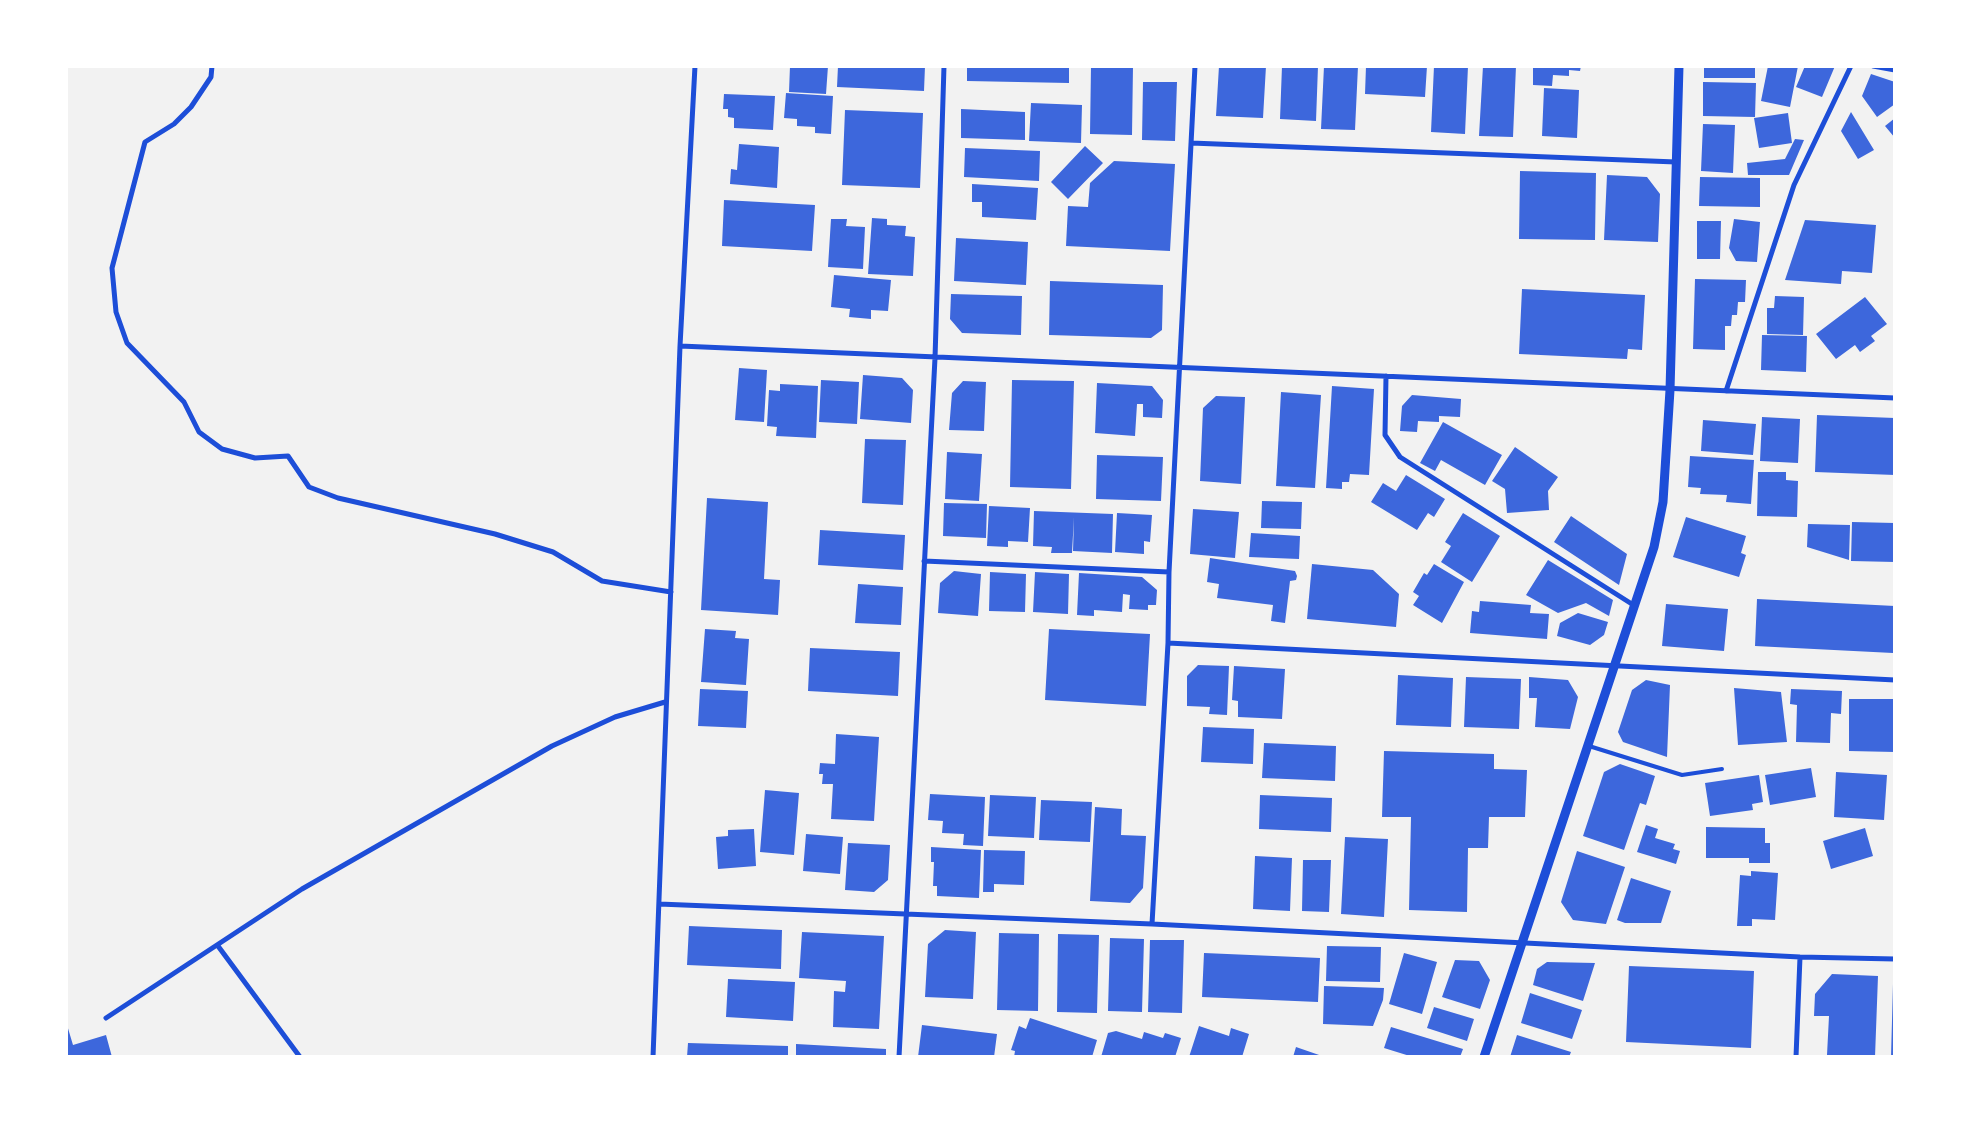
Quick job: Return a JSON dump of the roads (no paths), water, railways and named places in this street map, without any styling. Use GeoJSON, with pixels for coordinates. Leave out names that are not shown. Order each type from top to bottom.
{"type":"FeatureCollection","features":[{"type":"Feature","properties":{"kind":"street"},"geometry":{"type":"LineString","coordinates":[[212,66],[211,77],[191,107],[174,124],[145,142],[112,268],[116,312],[127,343],[184,402],[200,432],[222,449],[255,458],[288,456],[309,487],[338,498],[495,534],[545,549],[602,581],[670,592]]}},
{"type":"Feature","properties":{"kind":"street"},"geometry":{"type":"LineString","coordinates":[[652,1057],[680,346],[695,66]]}},
{"type":"Feature","properties":{"kind":"street"},"geometry":{"type":"LineString","coordinates":[[900,1057],[905,915],[935,358],[944,66]]}},
{"type":"Feature","properties":{"kind":"street"},"geometry":{"type":"LineString","coordinates":[[1152,924],[1168,643],[1194,66]]}},
{"type":"Feature","properties":{"kind":"street"},"geometry":{"type":"LineString","coordinates":[[1484,1057],[1635,606],[1654,547],[1663,502],[1670,390],[1679,66]]}},
{"type":"Feature","properties":{"kind":"street"},"geometry":{"type":"LineString","coordinates":[[1726,391],[1794,186],[1851,66]]}},
{"type":"Feature","properties":{"kind":"street"},"geometry":{"type":"LineString","coordinates":[[1873,66],[1895,70]]}},
{"type":"Feature","properties":{"kind":"street"},"geometry":{"type":"LineString","coordinates":[[1191,143],[1676,162]]}},
{"type":"Feature","properties":{"kind":"street"},"geometry":{"type":"LineString","coordinates":[[680,346],[1670,390],[1895,398]]}},
{"type":"Feature","properties":{"kind":"street"},"geometry":{"type":"LineString","coordinates":[[1386,376],[1386,435],[1400,457],[1635,606]]}},
{"type":"Feature","properties":{"kind":"street"},"geometry":{"type":"LineString","coordinates":[[924,562],[1170,572]]}},
{"type":"Feature","properties":{"kind":"street"},"geometry":{"type":"LineString","coordinates":[[1168,643],[1614,664],[1895,680]]}},
{"type":"Feature","properties":{"kind":"street"},"geometry":{"type":"LineString","coordinates":[[106,1018],[302,889],[552,746],[615,717],[665,702]]}},
{"type":"Feature","properties":{"kind":"street"},"geometry":{"type":"LineString","coordinates":[[659,904],[1152,924],[1895,959]]}},
{"type":"Feature","properties":{"kind":"street"},"geometry":{"type":"LineString","coordinates":[[218,946],[300,1057]]}},
{"type":"Feature","properties":{"kind":"street"},"geometry":{"type":"LineString","coordinates":[[1796,1057],[1800,956]]}},
{"type":"Feature","properties":{"kind":"lane"},"geometry":{"type":"LineString","coordinates":[[1589,746],[1682,775],[1722,769]]}}]}
